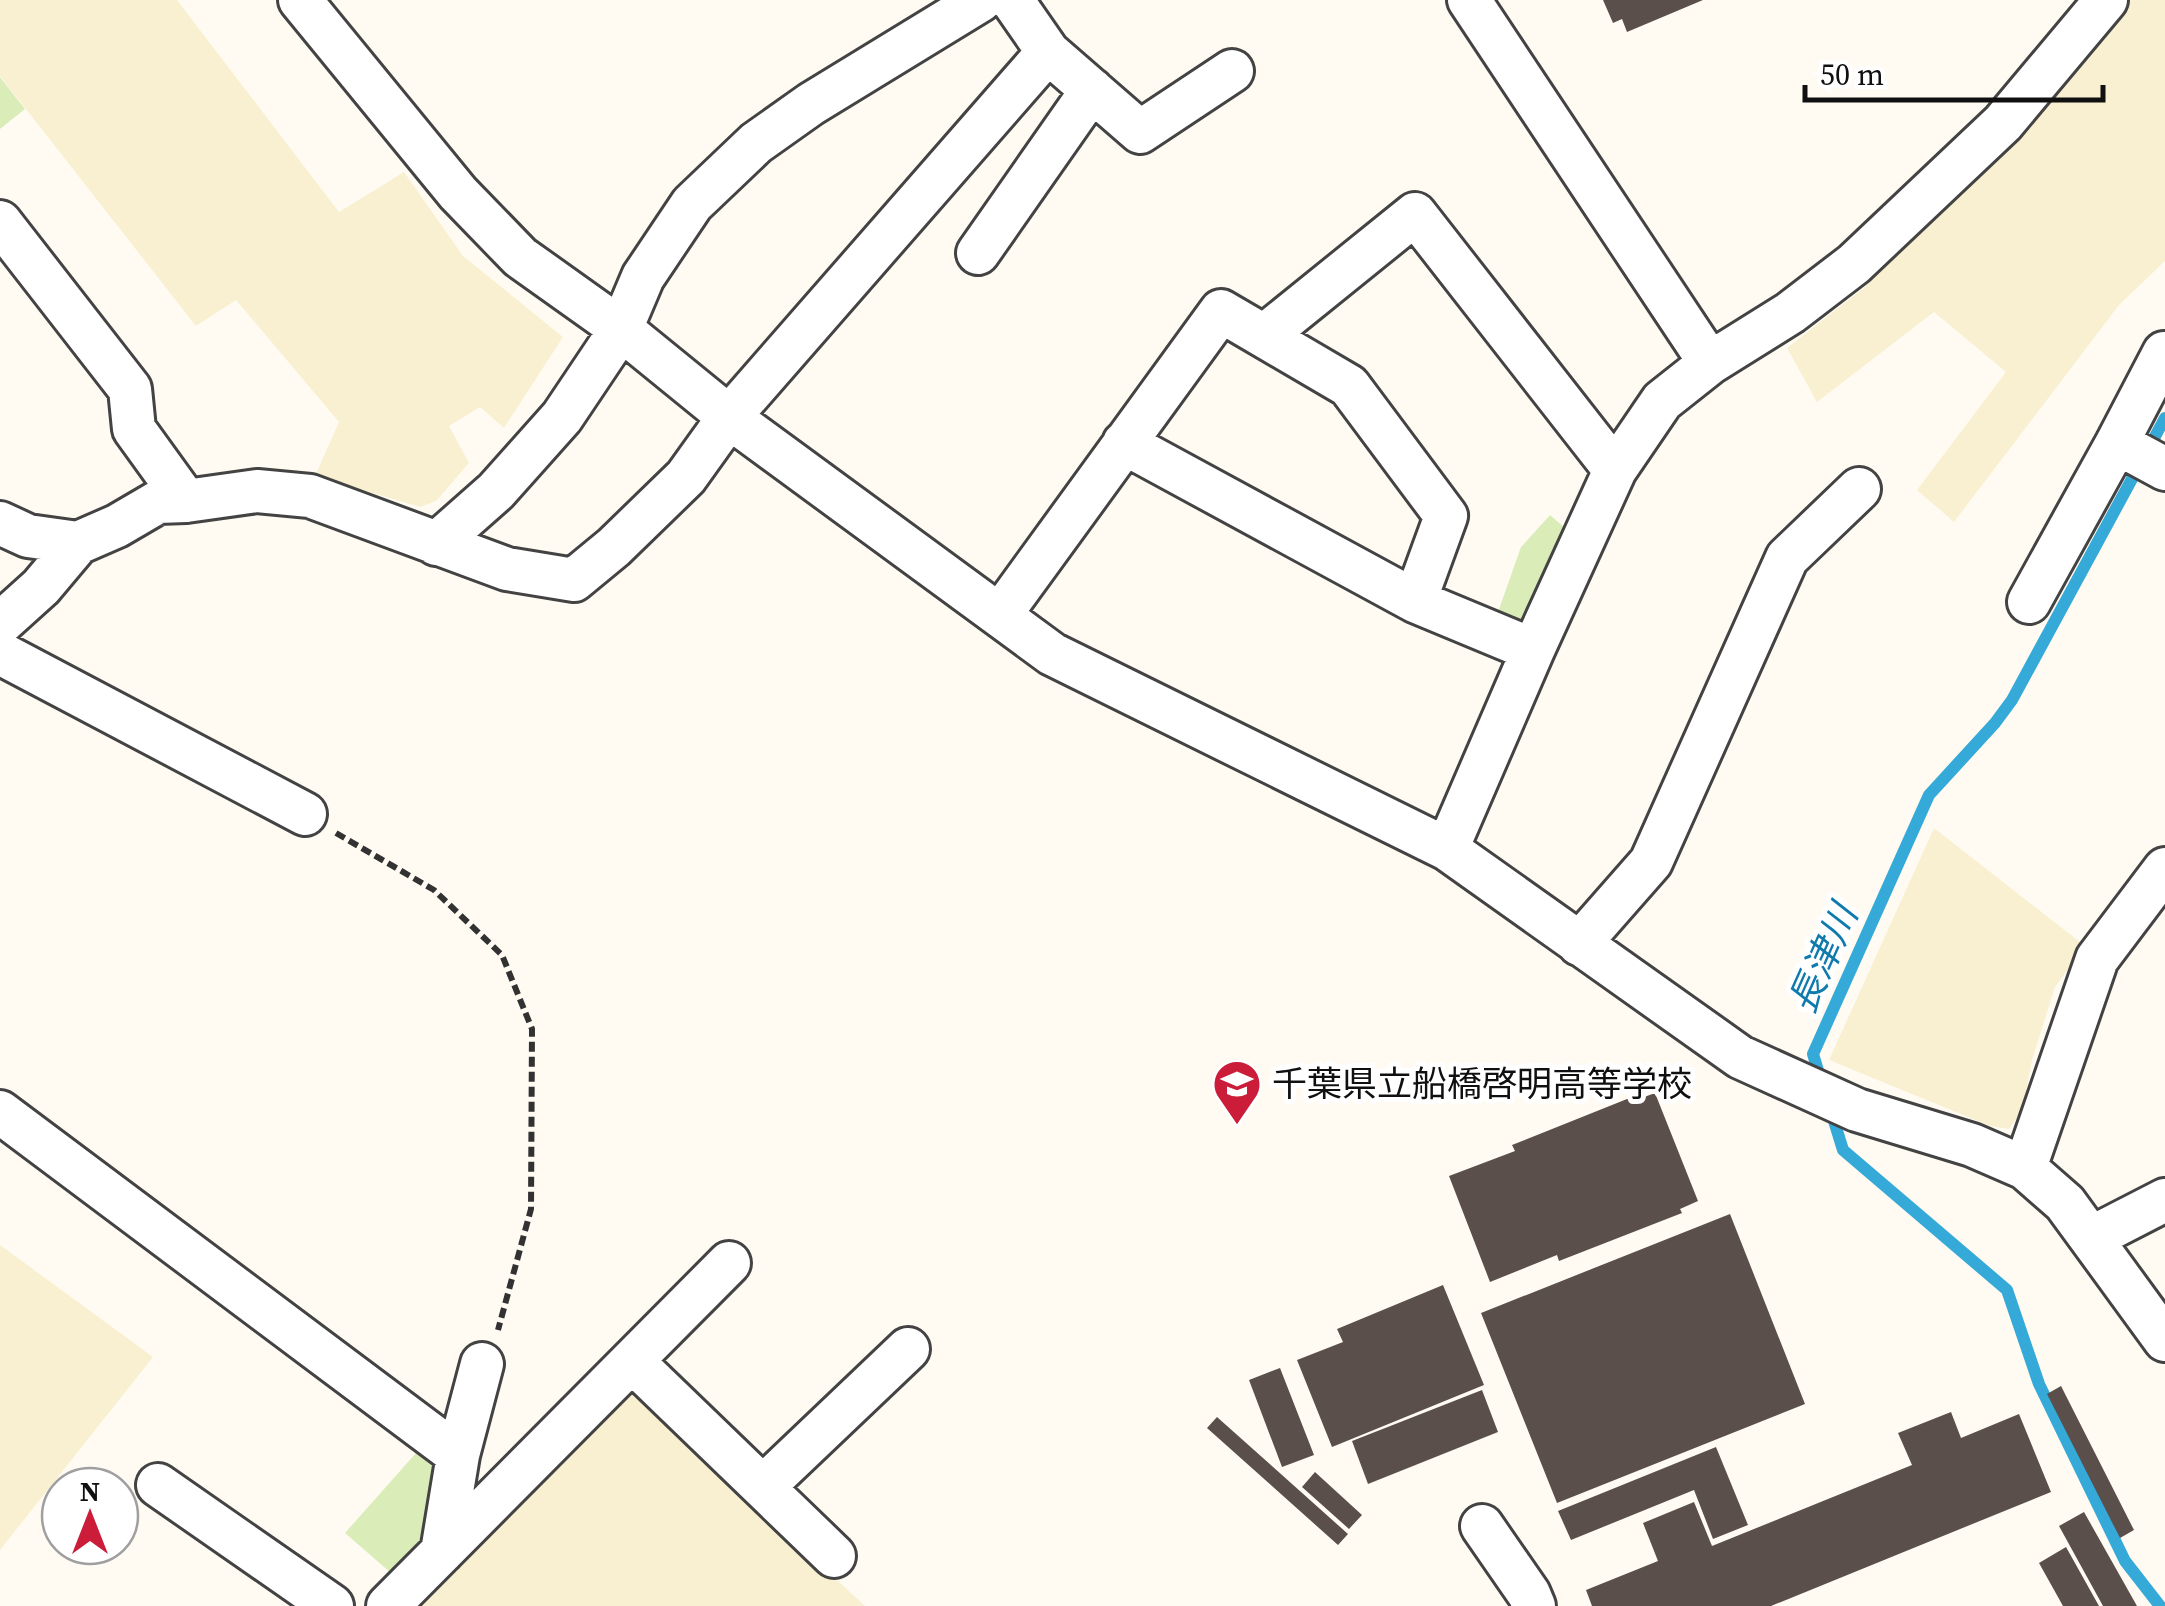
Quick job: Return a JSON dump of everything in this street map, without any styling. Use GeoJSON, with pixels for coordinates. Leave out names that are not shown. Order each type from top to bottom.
{"type":"FeatureCollection","features":[{"type":"Feature","properties":{"kind":"street"},"geometry":{"type":"LineString","coordinates":[[300,0],[458,193],[520,257],[621,329],[729,417],[1052,654],[1447,849],[1740,1057],[1857,1110],[1972,1145],[2025,1168],[2064,1203],[2165,1340]]}},
{"type":"Feature","properties":{"kind":"street"},"geometry":{"type":"LineString","coordinates":[[436,544],[496,491],[562,418],[621,329],[643,277],[692,204],[756,142],[981,0]]}},
{"type":"Feature","properties":{"kind":"street"},"geometry":{"type":"LineString","coordinates":[[1012,0],[1048,52],[1140,132],[1232,71]]}},
{"type":"Feature","properties":{"kind":"street"},"geometry":{"type":"LineString","coordinates":[[1469,0],[1710,363]]}},
{"type":"Feature","properties":{"kind":"street"},"geometry":{"type":"LineString","coordinates":[[1447,849],[1615,470],[1662,401],[1710,363],[1790,312],[1854,264],[2003,124],[2106,0]]}},
{"type":"Feature","properties":{"kind":"street"},"geometry":{"type":"LineString","coordinates":[[0,624],[40,587],[78,543],[158,502],[257,491],[310,496],[507,569],[574,580],[686,477],[729,417],[1048,52]]}},
{"type":"Feature","properties":{"kind":"street"},"geometry":{"type":"LineString","coordinates":[[978,252],[1092,90]]}},
{"type":"Feature","properties":{"kind":"street"},"geometry":{"type":"LineString","coordinates":[[1264,336],[1415,214],[1615,470]]}},
{"type":"Feature","properties":{"kind":"street"},"geometry":{"type":"LineString","coordinates":[[0,222],[130,389],[134,429],[186,501]]}},
{"type":"Feature","properties":{"kind":"street"},"geometry":{"type":"LineString","coordinates":[[1000,615],[1220,311],[1349,386],[1446,516],[1415,601]]}},
{"type":"Feature","properties":{"kind":"street"},"geometry":{"type":"LineString","coordinates":[[2029,602],[2164,353]]}},
{"type":"Feature","properties":{"kind":"street"},"geometry":{"type":"LineString","coordinates":[[1124,443],[1415,601],[1533,650]]}},
{"type":"Feature","properties":{"kind":"street"},"geometry":{"type":"LineString","coordinates":[[2117,443],[2165,469]]}},
{"type":"Feature","properties":{"kind":"street"},"geometry":{"type":"LineString","coordinates":[[1578,944],[1651,862],[1786,558],[1859,489]]}},
{"type":"Feature","properties":{"kind":"street"},"geometry":{"type":"LineString","coordinates":[[0,522],[28,536],[78,543]]}},
{"type":"Feature","properties":{"kind":"street"},"geometry":{"type":"LineString","coordinates":[[0,653],[305,814]]}},
{"type":"Feature","properties":{"kind":"street"},"geometry":{"type":"LineString","coordinates":[[2025,1168],[2097,959],[2165,869]]}},
{"type":"Feature","properties":{"kind":"street"},"geometry":{"type":"LineString","coordinates":[[0,1112],[458,1455]]}},
{"type":"Feature","properties":{"kind":"street"},"geometry":{"type":"LineString","coordinates":[[2092,1238],[2165,1200]]}},
{"type":"Feature","properties":{"kind":"street"},"geometry":{"type":"LineString","coordinates":[[388,1606],[729,1263]]}},
{"type":"Feature","properties":{"kind":"street"},"geometry":{"type":"LineString","coordinates":[[762,1488],[908,1349]]}},
{"type":"Feature","properties":{"kind":"street"},"geometry":{"type":"LineString","coordinates":[[632,1361],[834,1556]]}},
{"type":"Feature","properties":{"kind":"street"},"geometry":{"type":"LineString","coordinates":[[442,1552],[458,1455],[482,1364]]}},
{"type":"Feature","properties":{"kind":"street"},"geometry":{"type":"LineString","coordinates":[[158,1485],[332,1606]]}},
{"type":"Feature","properties":{"kind":"street"},"geometry":{"type":"LineString","coordinates":[[1482,1526],[1534,1606]]}},
{"type":"Feature","properties":{"kind":"path"},"geometry":{"type":"LineString","coordinates":[[305,814],[434,890],[502,956],[532,1029],[531,1208],[499,1327],[482,1364]]}},
{"type":"Feature","properties":{"kind":"shaded area"},"geometry":{"type":"Polygon","coordinates":[[[0,0],[177,0],[339,212],[404,172],[463,256],[563,337],[504,428],[480,407],[449,426],[469,463],[436,501],[420,507],[315,476],[339,422],[236,300],[196,326],[0,76],[0,0]]]}},
{"type":"Feature","properties":{"kind":"shaded area"},"geometry":{"type":"Polygon","coordinates":[[[2118,0],[2165,0],[2165,261],[2119,305],[1954,522],[1917,490],[2006,372],[1934,312],[1817,402],[1787,348],[1865,287],[2011,135],[2118,0]]]}},
{"type":"Feature","properties":{"kind":"shaded area"},"geometry":{"type":"Polygon","coordinates":[[[1934,828],[2085,946],[2055,987],[2032,1060],[2023,1108],[2009,1129],[1990,1126],[1829,1060],[1934,828]]]}},
{"type":"Feature","properties":{"kind":"shaded area"},"geometry":{"type":"Polygon","coordinates":[[[0,1245],[153,1357],[67,1466],[40,1466],[40,1500],[0,1550],[0,1245]]]}},
{"type":"Feature","properties":{"kind":"shaded area"},"geometry":{"type":"Polygon","coordinates":[[[635,1392],[865,1606],[407,1606],[635,1392]]]}},
{"type":"Feature","properties":{"kind":"green space"},"geometry":{"type":"Polygon","coordinates":[[[0,77],[25,109],[0,129],[0,77]]]}},
{"type":"Feature","properties":{"kind":"green space"},"geometry":{"type":"Polygon","coordinates":[[[1550,515],[1564,527],[1526,623],[1498,612],[1521,547],[1550,515]]]}},
{"type":"Feature","properties":{"kind":"green space"},"geometry":{"type":"Polygon","coordinates":[[[416,1453],[437,1470],[424,1535],[391,1573],[345,1533],[416,1453]]]}},
{"type":"Feature","properties":{"kind":"building"},"geometry":{"type":"Polygon","coordinates":[[[1603,0],[1703,0],[1627,32],[1622,19],[1613,23],[1603,0]]]}},
{"type":"Feature","properties":{"kind":"building"},"geometry":{"type":"Polygon","coordinates":[[[1655,1093],[1698,1201],[1680,1209],[1682,1213],[1559,1261],[1557,1255],[1490,1282],[1449,1176],[1515,1151],[1512,1145],[1637,1095],[1639,1099],[1655,1093]]]}},
{"type":"Feature","properties":{"kind":"building"},"geometry":{"type":"Polygon","coordinates":[[[1730,1214],[1805,1404],[1557,1503],[1481,1313],[1730,1214]]]}},
{"type":"Feature","properties":{"kind":"building"},"geometry":{"type":"Polygon","coordinates":[[[1443,1285],[1484,1385],[1332,1447],[1297,1360],[1343,1342],[1337,1329],[1443,1285]]]}},
{"type":"Feature","properties":{"kind":"building"},"geometry":{"type":"Polygon","coordinates":[[[1280,1368],[1314,1455],[1282,1467],[1249,1380],[1280,1368]]]}},
{"type":"Feature","properties":{"kind":"building"},"geometry":{"type":"Polygon","coordinates":[[[2061,1386],[2134,1530],[2120,1538],[2047,1394],[2061,1386]]]}},
{"type":"Feature","properties":{"kind":"building"},"geometry":{"type":"Polygon","coordinates":[[[1482,1390],[1498,1432],[1368,1484],[1352,1441],[1482,1390]]]}},
{"type":"Feature","properties":{"kind":"building"},"geometry":{"type":"Polygon","coordinates":[[[1951,1412],[1961,1438],[2019,1414],[2051,1492],[1771,1606],[1592,1606],[1586,1590],[1658,1561],[1643,1523],[1694,1502],[1712,1546],[1912,1465],[1898,1433],[1951,1412]]]}},
{"type":"Feature","properties":{"kind":"building"},"geometry":{"type":"Polygon","coordinates":[[[1217,1417],[1348,1534],[1338,1545],[1207,1428],[1217,1417]]]}},
{"type":"Feature","properties":{"kind":"building"},"geometry":{"type":"Polygon","coordinates":[[[1716,1447],[1748,1525],[1713,1539],[1694,1490],[1571,1540],[1558,1511],[1716,1447]]]}},
{"type":"Feature","properties":{"kind":"building"},"geometry":{"type":"Polygon","coordinates":[[[1315,1472],[1362,1515],[1349,1529],[1302,1487],[1315,1472]]]}},
{"type":"Feature","properties":{"kind":"building"},"geometry":{"type":"Polygon","coordinates":[[[2084,1512],[2137,1606],[2103,1606],[2059,1526],[2084,1512]]]}},
{"type":"Feature","properties":{"kind":"building"},"geometry":{"type":"Polygon","coordinates":[[[2066,1547],[2099,1606],[2063,1606],[2039,1563],[2066,1547]]]}},
{"type":"Feature","properties":{"kind":"waterway","name":"長津川"},"geometry":{"type":"LineString","coordinates":[[1822,1084],[1813,1054],[1929,795],[2012,700],[2165,418]]}},
{"type":"Feature","properties":{"kind":"waterway","name":"長津川"},"geometry":{"type":"LineString","coordinates":[[1830,1108],[1843,1150],[2007,1290],[2039,1384],[2125,1561],[2160,1606]]}},
{"type":"Feature","properties":{"kind":"place","name":"千葉県立船橋啓明高等学校"},"geometry":{"type":"Point","coordinates":[1237,1126]}}]}
